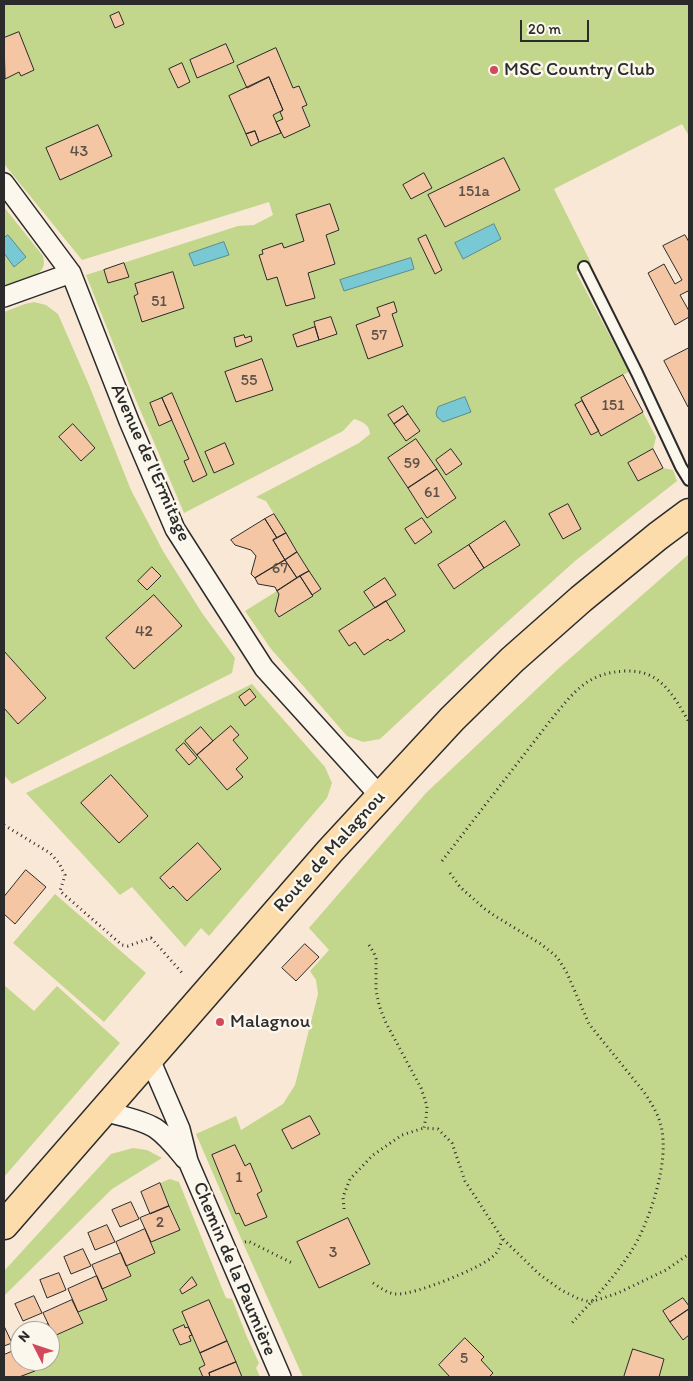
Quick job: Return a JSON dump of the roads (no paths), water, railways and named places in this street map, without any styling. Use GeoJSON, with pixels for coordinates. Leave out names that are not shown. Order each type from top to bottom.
{"type":"FeatureCollection","features":[{"type":"Feature","properties":{"kind":"main road","name":"Route de Malagnou"},"geometry":{"type":"LineString","coordinates":[[4,1225],[330,851],[452,719],[512,660],[581,599],[658,536],[689,514]]}},
{"type":"Feature","properties":{"kind":"street","name":"Avenue de l'Ermitage"},"geometry":{"type":"LineString","coordinates":[[4,183],[71,274],[129,421],[175,529],[264,668],[380,796]]}},
{"type":"Feature","properties":{"kind":"street"},"geometry":{"type":"LineString","coordinates":[[4,297],[71,274]]}},
{"type":"Feature","properties":{"kind":"street","name":"Chemin de la Paumière"},"geometry":{"type":"LineString","coordinates":[[149,1057],[180,1129],[188,1161],[280,1377]]}},
{"type":"Feature","properties":{"kind":"street","name":"Chemin de la Paumière"},"geometry":{"type":"LineString","coordinates":[[103,1111],[155,1128],[188,1161]]}},
{"type":"Feature","properties":{"kind":"lane"},"geometry":{"type":"LineString","coordinates":[[584,267],[689,480]]}},
{"type":"Feature","properties":{"kind":"water"},"geometry":{"type":"Polygon","coordinates":[[[494,224],[501,239],[463,259],[455,243],[494,224]]]}},
{"type":"Feature","properties":{"kind":"water"},"geometry":{"type":"Polygon","coordinates":[[[8,235],[26,257],[14,267],[4,253],[4,238],[8,235]]]}},
{"type":"Feature","properties":{"kind":"water"},"geometry":{"type":"Polygon","coordinates":[[[224,242],[229,255],[194,266],[189,254],[224,242]]]}},
{"type":"Feature","properties":{"kind":"water"},"geometry":{"type":"Polygon","coordinates":[[[411,258],[414,269],[344,291],[340,280],[411,258]]]}},
{"type":"Feature","properties":{"kind":"water"},"geometry":{"type":"Polygon","coordinates":[[[465,397],[471,412],[443,422],[437,417],[438,407],[465,397]]]}},
{"type":"Feature","properties":{"kind":"place","name":"MSC Country Club"},"geometry":{"type":"Point","coordinates":[494,70]}},
{"type":"Feature","properties":{"kind":"place","name":"Malagnou"},"geometry":{"type":"Point","coordinates":[220,1022]}}]}
